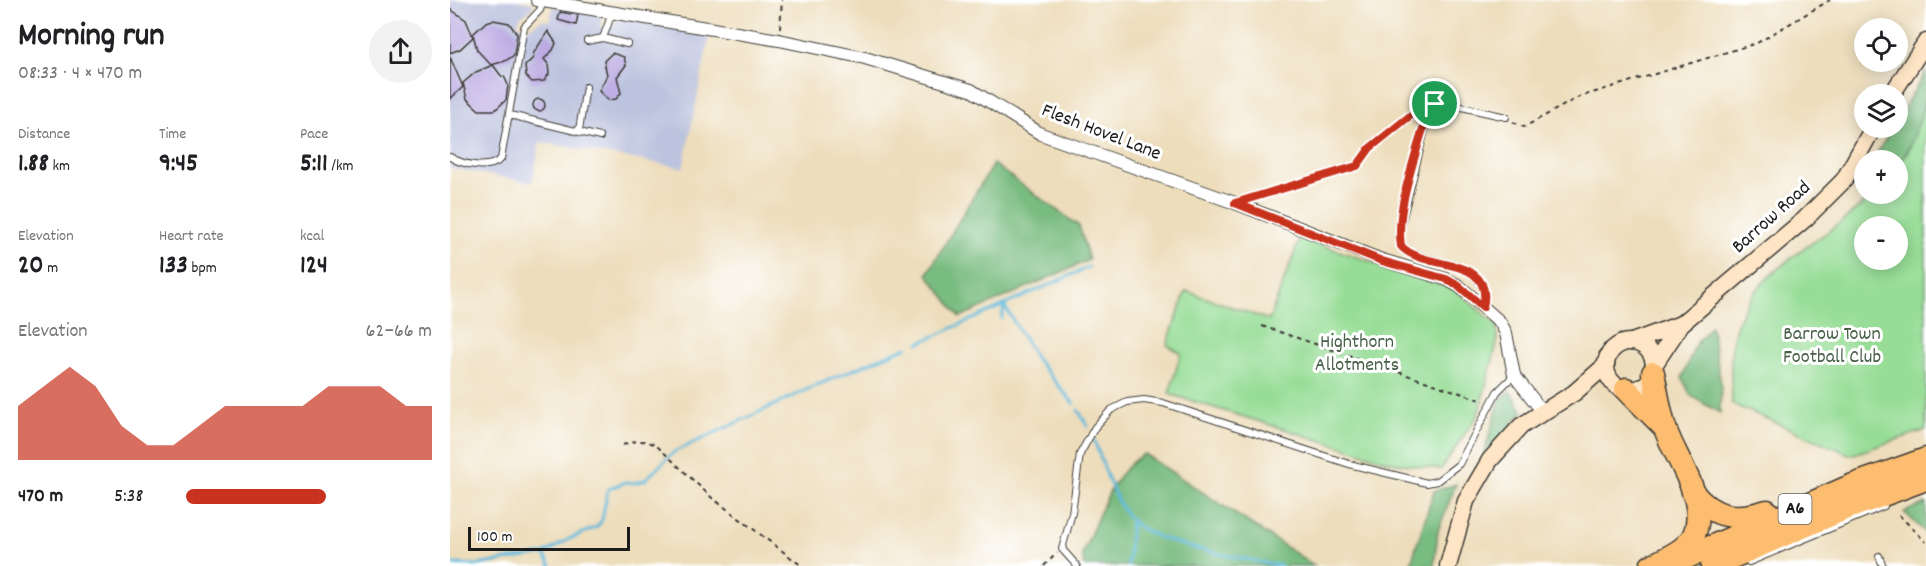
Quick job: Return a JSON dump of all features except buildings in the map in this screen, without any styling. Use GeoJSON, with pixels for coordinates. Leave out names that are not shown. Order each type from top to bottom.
{"type":"FeatureCollection","features":[{"type":"Feature","properties":{"kind":"highway"},"geometry":{"type":"LineString","coordinates":[[1653,369],[1665,428],[1693,493],[1705,508],[1737,517],[1755,515],[1853,485]]}},
{"type":"Feature","properties":{"kind":"highway"},"geometry":{"type":"LineString","coordinates":[[1622,388],[1665,428]]}},
{"type":"Feature","properties":{"kind":"highway","name":"A6"},"geometry":{"type":"LineString","coordinates":[[1667,566],[1853,485],[1926,459]]}},
{"type":"Feature","properties":{"kind":"highway","name":"A6"},"geometry":{"type":"LineString","coordinates":[[1712,566],[1840,511],[1926,480]]}},
{"type":"Feature","properties":{"kind":"highway"},"geometry":{"type":"LineString","coordinates":[[1651,566],[1688,543],[1697,524],[1693,493]]}},
{"type":"Feature","properties":{"kind":"street","name":"Flesh Hovel Lane"},"geometry":{"type":"LineString","coordinates":[[541,1],[779,40],[865,57],[970,90],[1041,134],[1235,203],[1382,261],[1446,279],[1459,286],[1500,322],[1506,333],[1514,375],[1542,411]]}},
{"type":"Feature","properties":{"kind":"street"},"geometry":{"type":"LineString","coordinates":[[1899,84],[1926,42]]}},
{"type":"Feature","properties":{"kind":"street","name":"Barrow Road"},"geometry":{"type":"LineString","coordinates":[[1653,369],[1681,324],[1805,219],[1844,180],[1867,138]]}},
{"type":"Feature","properties":{"kind":"street","name":"Barrow Road"},"geometry":{"type":"LineString","coordinates":[[1629,337],[1681,324]]}},
{"type":"Feature","properties":{"kind":"street"},"geometry":{"type":"LineString","coordinates":[[1448,566],[1466,501],[1490,460],[1521,426],[1574,393],[1614,347],[1629,337],[1647,349],[1653,369],[1639,388],[1574,393]]}},
{"type":"Feature","properties":{"kind":"street"},"geometry":{"type":"LineString","coordinates":[[1602,360],[1608,375],[1622,388]]}},
{"type":"Feature","properties":{"kind":"lane"},"geometry":{"type":"LineString","coordinates":[[450,157],[469,164],[496,163],[504,154],[524,27],[540,10],[541,1]]}},
{"type":"Feature","properties":{"kind":"lane"},"geometry":{"type":"LineString","coordinates":[[603,38],[612,13]]}},
{"type":"Feature","properties":{"kind":"lane"},"geometry":{"type":"LineString","coordinates":[[587,41],[603,38],[627,44]]}},
{"type":"Feature","properties":{"kind":"lane"},"geometry":{"type":"LineString","coordinates":[[579,130],[586,87]]}},
{"type":"Feature","properties":{"kind":"lane"},"geometry":{"type":"LineString","coordinates":[[1483,307],[1484,286],[1479,279],[1462,268],[1414,255],[1401,246],[1399,233],[1427,115],[1435,104],[1444,103],[1506,117]]}},
{"type":"Feature","properties":{"kind":"lane"},"geometry":{"type":"LineString","coordinates":[[510,115],[579,130],[600,137]]}},
{"type":"Feature","properties":{"kind":"lane"},"geometry":{"type":"LineString","coordinates":[[1077,566],[1062,549],[1072,513],[1080,454],[1086,440],[1112,410],[1126,402],[1144,400],[1163,403],[1349,464],[1427,483],[1437,482],[1459,464],[1493,404],[1497,392],[1514,375]]}},
{"type":"Feature","properties":{"kind":"lane"},"geometry":{"type":"LineString","coordinates":[[1740,566],[1875,510],[1926,480]]}},
{"type":"Feature","properties":{"kind":"lane"},"geometry":{"type":"LineString","coordinates":[[1879,556],[1883,566]]}},
{"type":"Feature","properties":{"kind":"path"},"geometry":{"type":"LineString","coordinates":[[779,40],[782,0]]}},
{"type":"Feature","properties":{"kind":"path"},"geometry":{"type":"LineString","coordinates":[[1506,117],[1524,127],[1579,97],[1757,43],[1830,0]]}},
{"type":"Feature","properties":{"kind":"path"},"geometry":{"type":"LineString","coordinates":[[1235,203],[1357,166],[1370,148],[1411,115],[1435,104]]}},
{"type":"Feature","properties":{"kind":"path"},"geometry":{"type":"LineString","coordinates":[[1262,327],[1493,404]]}},
{"type":"Feature","properties":{"kind":"path"},"geometry":{"type":"LineString","coordinates":[[1602,360],[1604,345],[1612,337],[1629,337]]}},
{"type":"Feature","properties":{"kind":"path"},"geometry":{"type":"LineString","coordinates":[[623,445],[637,441],[650,442],[667,453],[733,515],[802,566]]}},
{"type":"Feature","properties":{"kind":"path"},"geometry":{"type":"LineString","coordinates":[[1899,515],[1926,542]]}},
{"type":"Feature","properties":{"kind":"path"},"geometry":{"type":"LineString","coordinates":[[1044,566],[1062,549]]}},
{"type":"Feature","properties":{"kind":"shaded area"},"geometry":{"type":"Polygon","coordinates":[[[450,0],[515,0],[533,3],[532,9],[520,17],[518,25],[528,28],[542,20],[550,21],[553,6],[602,15],[600,27],[610,28],[620,18],[710,33],[683,168],[540,142],[532,183],[450,168],[450,0]]]}},
{"type":"Feature","properties":{"kind":"green space"},"geometry":{"type":"Polygon","coordinates":[[[1926,71],[1920,121],[1908,150],[1879,150],[1886,138],[1908,138],[1908,101],[1926,71]]]}},
{"type":"Feature","properties":{"kind":"green space","name":"Barrow Town Football Club"},"geometry":{"type":"Polygon","coordinates":[[[1926,99],[1926,430],[1851,455],[1732,404],[1733,340],[1741,315],[1754,294],[1791,258],[1861,204],[1908,204],[1908,151],[1926,99]]]}},
{"type":"Feature","properties":{"kind":"green space"},"geometry":{"type":"Polygon","coordinates":[[[993,164],[1079,226],[1089,260],[960,317],[927,274],[993,164]]]}},
{"type":"Feature","properties":{"kind":"green space","name":"Highthorn Allotments"},"geometry":{"type":"Polygon","coordinates":[[[1300,238],[1455,290],[1497,325],[1497,344],[1478,415],[1441,469],[1395,463],[1169,394],[1181,353],[1167,345],[1186,291],[1269,320],[1300,238]]]}},
{"type":"Feature","properties":{"kind":"green space"},"geometry":{"type":"Polygon","coordinates":[[[1711,326],[1721,384],[1720,413],[1691,396],[1682,378],[1696,344],[1711,326]]]}},
{"type":"Feature","properties":{"kind":"green space"},"geometry":{"type":"Polygon","coordinates":[[[1510,391],[1523,412],[1484,454],[1500,399],[1510,391]]]}},
{"type":"Feature","properties":{"kind":"green space"},"geometry":{"type":"Polygon","coordinates":[[[1144,454],[1315,566],[1084,566],[1082,554],[1106,498],[1122,473],[1144,454]]]}},
{"type":"Feature","properties":{"kind":"green space"},"geometry":{"type":"Polygon","coordinates":[[[1456,484],[1438,531],[1434,566],[1410,566],[1434,491],[1456,484]]]}},
{"type":"Feature","properties":{"kind":"green space"},"geometry":{"type":"Polygon","coordinates":[[[1926,503],[1926,533],[1904,512],[1926,503]]]}},
{"type":"Feature","properties":{"kind":"waterway"},"geometry":{"type":"LineString","coordinates":[[919,343],[1089,267]]}},
{"type":"Feature","properties":{"kind":"waterway"},"geometry":{"type":"LineString","coordinates":[[1002,318],[1004,305],[1036,359],[1074,404]]}},
{"type":"Feature","properties":{"kind":"waterway"},"geometry":{"type":"LineString","coordinates":[[450,564],[477,565],[544,554],[569,539],[597,527],[602,520],[608,489],[625,482],[635,483],[645,480],[674,452],[817,385],[907,347]]}},
{"type":"Feature","properties":{"kind":"waterway"},"geometry":{"type":"LineString","coordinates":[[1078,410],[1088,427]]}},
{"type":"Feature","properties":{"kind":"waterway"},"geometry":{"type":"LineString","coordinates":[[1094,440],[1119,504],[1131,520],[1143,529],[1159,537],[1201,550],[1281,566]]}},
{"type":"Feature","properties":{"kind":"waterway"},"geometry":{"type":"LineString","coordinates":[[1128,566],[1131,520]]}},
{"type":"Feature","properties":{"kind":"waterway"},"geometry":{"type":"LineString","coordinates":[[544,554],[551,566]]}},
{"type":"Feature","properties":{"kind":"route"},"geometry":{"type":"LineString","coordinates":[[1435,104],[1427,115],[1413,167],[1399,233],[1401,246],[1414,255],[1462,268],[1479,279],[1484,286],[1483,307],[1459,286],[1446,279],[1382,261],[1300,231],[1235,203],[1357,166],[1370,148],[1411,115],[1435,104]]}}]}
